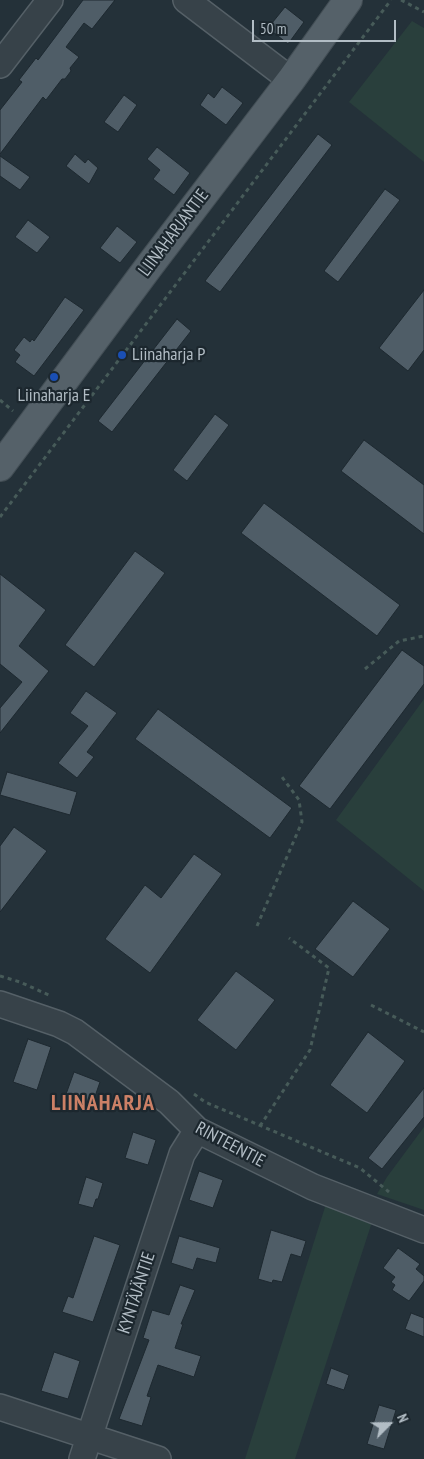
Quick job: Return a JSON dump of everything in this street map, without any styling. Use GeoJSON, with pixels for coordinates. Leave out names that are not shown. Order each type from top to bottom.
{"type":"FeatureCollection","features":[{"type":"Feature","properties":{"kind":"main road","name":"LIINAHARJANTIE"},"geometry":{"type":"LineString","coordinates":[[0,467],[150,265],[291,80],[348,0]]}},
{"type":"Feature","properties":{"kind":"street"},"geometry":{"type":"LineString","coordinates":[[0,65],[50,0]]}},
{"type":"Feature","properties":{"kind":"street"},"geometry":{"type":"LineString","coordinates":[[186,0],[291,80]]}},
{"type":"Feature","properties":{"kind":"street","name":"RINTEENTIE"},"geometry":{"type":"LineString","coordinates":[[0,1004],[59,1024],[75,1032],[169,1102],[197,1130],[313,1187],[424,1230]]}},
{"type":"Feature","properties":{"kind":"street","name":"KYNTÄJÄNTIE"},"geometry":{"type":"LineString","coordinates":[[86,1448],[182,1154],[197,1130]]}},
{"type":"Feature","properties":{"kind":"street"},"geometry":{"type":"LineString","coordinates":[[0,1407],[86,1448],[158,1459]]}},
{"type":"Feature","properties":{"kind":"path"},"geometry":{"type":"LineString","coordinates":[[0,517],[391,0]]}},
{"type":"Feature","properties":{"kind":"path"},"geometry":{"type":"LineString","coordinates":[[401,0],[424,12]]}},
{"type":"Feature","properties":{"kind":"path"},"geometry":{"type":"LineString","coordinates":[[365,669],[399,641],[424,636]]}},
{"type":"Feature","properties":{"kind":"path"},"geometry":{"type":"LineString","coordinates":[[257,926],[302,822],[299,800],[282,776]]}},
{"type":"Feature","properties":{"kind":"path"},"geometry":{"type":"LineString","coordinates":[[260,1126],[310,1050],[329,968],[288,938]]}},
{"type":"Feature","properties":{"kind":"path"},"geometry":{"type":"LineString","coordinates":[[0,976],[20,982],[59,1000]]}},
{"type":"Feature","properties":{"kind":"path"},"geometry":{"type":"LineString","coordinates":[[371,1005],[424,1032]]}},
{"type":"Feature","properties":{"kind":"path"},"geometry":{"type":"LineString","coordinates":[[190,1091],[205,1102],[360,1168],[394,1196]]}},
{"type":"Feature","properties":{"kind":"green space"},"geometry":{"type":"Polygon","coordinates":[[[412,21],[424,28],[424,162],[349,102],[412,21]]]}},
{"type":"Feature","properties":{"kind":"green space"},"geometry":{"type":"Polygon","coordinates":[[[424,699],[424,891],[336,820],[424,699]]]}},
{"type":"Feature","properties":{"kind":"green space"},"geometry":{"type":"Polygon","coordinates":[[[424,1127],[424,1210],[377,1194],[387,1177],[424,1127]]]}},
{"type":"Feature","properties":{"kind":"green space"},"geometry":{"type":"Polygon","coordinates":[[[326,1204],[372,1222],[295,1459],[245,1459],[326,1204]]]}},
{"type":"Feature","properties":{"kind":"building"},"geometry":{"type":"Polygon","coordinates":[[[83,0],[115,0],[92,29],[84,23],[66,47],[79,57],[70,68],[71,71],[65,79],[62,79],[46,100],[43,97],[0,154],[0,110],[22,82],[19,80],[36,58],[38,60],[83,0]]]}},
{"type":"Feature","properties":{"kind":"building"},"geometry":{"type":"Polygon","coordinates":[[[285,7],[304,22],[288,44],[268,28],[285,7]]]}},
{"type":"Feature","properties":{"kind":"building"},"geometry":{"type":"Polygon","coordinates":[[[222,87],[243,103],[226,125],[200,105],[208,93],[214,98],[222,87]]]}},
{"type":"Feature","properties":{"kind":"building"},"geometry":{"type":"Polygon","coordinates":[[[124,95],[137,105],[118,132],[104,122],[124,95]]]}},
{"type":"Feature","properties":{"kind":"building"},"geometry":{"type":"Polygon","coordinates":[[[318,134],[332,145],[220,292],[205,281],[318,134]]]}},
{"type":"Feature","properties":{"kind":"building"},"geometry":{"type":"Polygon","coordinates":[[[157,147],[190,173],[174,195],[153,179],[160,170],[147,159],[157,147]]]}},
{"type":"Feature","properties":{"kind":"building"},"geometry":{"type":"Polygon","coordinates":[[[75,154],[85,163],[88,159],[98,168],[89,184],[66,166],[75,154]]]}},
{"type":"Feature","properties":{"kind":"building"},"geometry":{"type":"Polygon","coordinates":[[[0,156],[30,177],[20,190],[0,176],[0,156]]]}},
{"type":"Feature","properties":{"kind":"building"},"geometry":{"type":"Polygon","coordinates":[[[385,189],[400,200],[338,282],[324,271],[385,189]]]}},
{"type":"Feature","properties":{"kind":"building"},"geometry":{"type":"Polygon","coordinates":[[[28,220],[50,237],[37,253],[15,237],[28,220]]]}},
{"type":"Feature","properties":{"kind":"building"},"geometry":{"type":"Polygon","coordinates":[[[117,226],[137,242],[120,263],[100,248],[117,226]]]}},
{"type":"Feature","properties":{"kind":"building"},"geometry":{"type":"Polygon","coordinates":[[[424,290],[424,350],[408,371],[379,348],[424,290]]]}},
{"type":"Feature","properties":{"kind":"building"},"geometry":{"type":"Polygon","coordinates":[[[65,297],[84,310],[34,376],[15,362],[20,355],[14,350],[24,337],[30,342],[32,339],[34,341],[65,297]]]}},
{"type":"Feature","properties":{"kind":"building"},"geometry":{"type":"Polygon","coordinates":[[[177,319],[191,331],[112,432],[98,421],[177,319]]]}},
{"type":"Feature","properties":{"kind":"building"},"geometry":{"type":"Polygon","coordinates":[[[215,414],[229,425],[187,481],[173,470],[215,414]]]}},
{"type":"Feature","properties":{"kind":"building"},"geometry":{"type":"Polygon","coordinates":[[[364,440],[424,485],[424,534],[341,471],[364,440]]]}},
{"type":"Feature","properties":{"kind":"building"},"geometry":{"type":"Polygon","coordinates":[[[264,503],[400,605],[377,636],[241,533],[264,503]]]}},
{"type":"Feature","properties":{"kind":"building"},"geometry":{"type":"Polygon","coordinates":[[[135,551],[165,573],[94,667],[65,645],[135,551]]]}},
{"type":"Feature","properties":{"kind":"building"},"geometry":{"type":"Polygon","coordinates":[[[0,574],[46,610],[19,646],[49,671],[0,733],[0,708],[22,682],[0,664],[0,574]]]}},
{"type":"Feature","properties":{"kind":"building"},"geometry":{"type":"Polygon","coordinates":[[[402,650],[424,666],[424,684],[330,809],[299,786],[402,650]]]}},
{"type":"Feature","properties":{"kind":"building"},"geometry":{"type":"Polygon","coordinates":[[[86,691],[117,713],[87,752],[94,757],[77,778],[58,763],[88,726],[70,713],[86,691]]]}},
{"type":"Feature","properties":{"kind":"building"},"geometry":{"type":"Polygon","coordinates":[[[158,709],[292,808],[270,838],[135,739],[158,709]]]}},
{"type":"Feature","properties":{"kind":"building"},"geometry":{"type":"Polygon","coordinates":[[[7,772],[77,792],[70,815],[0,795],[7,772]]]}},
{"type":"Feature","properties":{"kind":"building"},"geometry":{"type":"Polygon","coordinates":[[[14,827],[47,851],[0,912],[0,846],[14,827]]]}},
{"type":"Feature","properties":{"kind":"building"},"geometry":{"type":"Polygon","coordinates":[[[194,854],[222,874],[150,973],[105,939],[145,885],[161,898],[194,854]]]}},
{"type":"Feature","properties":{"kind":"building"},"geometry":{"type":"Polygon","coordinates":[[[353,901],[390,929],[353,977],[315,949],[353,901]]]}},
{"type":"Feature","properties":{"kind":"building"},"geometry":{"type":"Polygon","coordinates":[[[236,971],[275,1000],[236,1050],[197,1020],[236,971]]]}},
{"type":"Feature","properties":{"kind":"building"},"geometry":{"type":"Polygon","coordinates":[[[368,1032],[405,1061],[367,1113],[330,1085],[368,1032]]]}},
{"type":"Feature","properties":{"kind":"building"},"geometry":{"type":"Polygon","coordinates":[[[28,1039],[51,1047],[37,1090],[13,1082],[28,1039]]]}},
{"type":"Feature","properties":{"kind":"building"},"geometry":{"type":"Polygon","coordinates":[[[74,1072],[100,1082],[92,1105],[65,1097],[74,1072]]]}},
{"type":"Feature","properties":{"kind":"building"},"geometry":{"type":"Polygon","coordinates":[[[424,1088],[424,1117],[382,1169],[368,1158],[424,1088]]]}},
{"type":"Feature","properties":{"kind":"building"},"geometry":{"type":"Polygon","coordinates":[[[133,1132],[156,1140],[148,1165],[125,1158],[133,1132]]]}},
{"type":"Feature","properties":{"kind":"building"},"geometry":{"type":"Polygon","coordinates":[[[199,1171],[223,1180],[213,1208],[189,1200],[199,1171]]]}},
{"type":"Feature","properties":{"kind":"building"},"geometry":{"type":"Polygon","coordinates":[[[86,1177],[103,1183],[93,1208],[78,1204],[86,1177]]]}},
{"type":"Feature","properties":{"kind":"building"},"geometry":{"type":"Polygon","coordinates":[[[271,1230],[306,1241],[301,1257],[291,1254],[282,1282],[273,1280],[272,1283],[258,1279],[271,1230]]]}},
{"type":"Feature","properties":{"kind":"building"},"geometry":{"type":"Polygon","coordinates":[[[94,1236],[120,1245],[93,1322],[62,1312],[68,1296],[73,1298],[94,1236]]]}},
{"type":"Feature","properties":{"kind":"building"},"geometry":{"type":"Polygon","coordinates":[[[179,1236],[220,1248],[216,1263],[197,1258],[193,1270],[171,1263],[179,1236]]]}},
{"type":"Feature","properties":{"kind":"building"},"geometry":{"type":"Polygon","coordinates":[[[398,1248],[420,1264],[416,1269],[424,1276],[424,1281],[409,1301],[392,1290],[395,1285],[391,1282],[395,1277],[383,1268],[398,1248]]]}},
{"type":"Feature","properties":{"kind":"building"},"geometry":{"type":"Polygon","coordinates":[[[180,1285],[195,1290],[181,1324],[183,1324],[175,1348],[201,1356],[194,1377],[158,1365],[147,1396],[151,1397],[142,1426],[119,1419],[149,1340],[143,1338],[152,1310],[169,1315],[180,1285]]]}},
{"type":"Feature","properties":{"kind":"building"},"geometry":{"type":"Polygon","coordinates":[[[411,1313],[424,1318],[424,1337],[405,1329],[411,1313]]]}},
{"type":"Feature","properties":{"kind":"building"},"geometry":{"type":"Polygon","coordinates":[[[54,1352],[80,1361],[68,1399],[41,1391],[54,1352]]]}},
{"type":"Feature","properties":{"kind":"building"},"geometry":{"type":"Polygon","coordinates":[[[331,1368],[349,1375],[344,1390],[326,1384],[331,1368]]]}},
{"type":"Feature","properties":{"kind":"building"},"geometry":{"type":"Polygon","coordinates":[[[379,1405],[396,1410],[384,1449],[367,1444],[379,1405]]]}},
{"type":"Feature","properties":{"kind":"place","name":"Liinaharja P"},"geometry":{"type":"Point","coordinates":[122,355]}},
{"type":"Feature","properties":{"kind":"place","name":"Liinaharja E"},"geometry":{"type":"Point","coordinates":[54,377]}},
{"type":"Feature","properties":{"kind":"district","name":"LIINAHARJA"},"geometry":{"type":"Point","coordinates":[103,1104]}}]}
